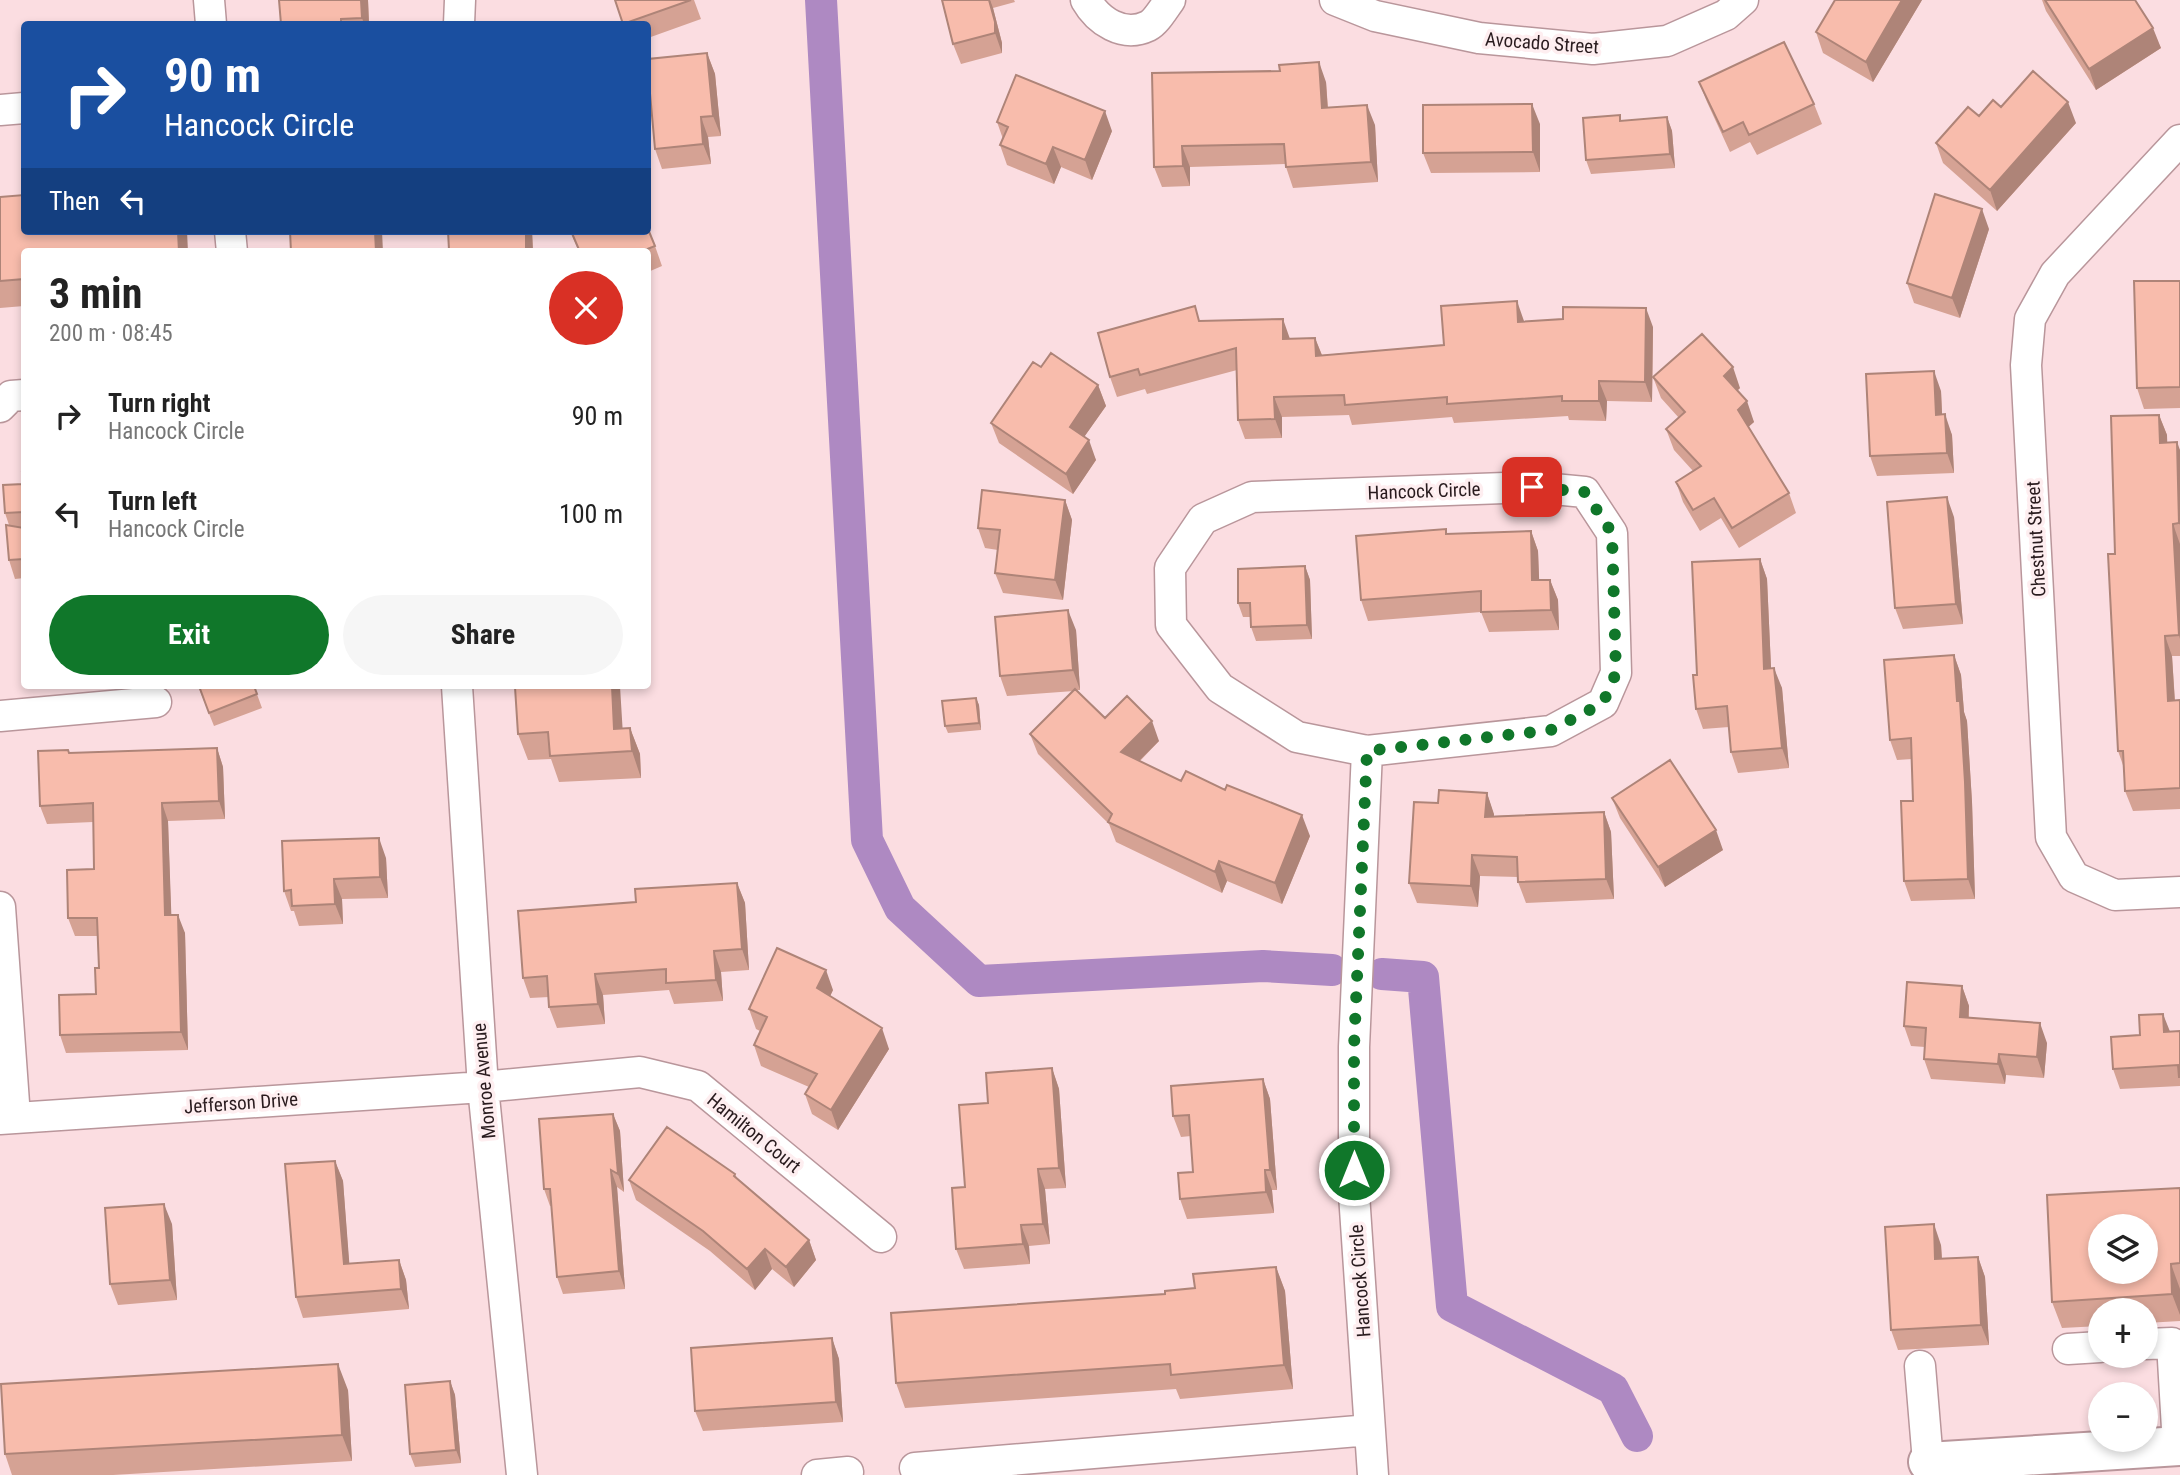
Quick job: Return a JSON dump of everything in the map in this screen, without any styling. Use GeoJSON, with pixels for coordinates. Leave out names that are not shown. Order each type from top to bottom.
{"type":"FeatureCollection","features":[{"type":"Feature","properties":{"kind":"main road"},"geometry":{"type":"LineString","coordinates":[[1928,1462],[2179,1446]]}},
{"type":"Feature","properties":{"kind":"street"},"geometry":{"type":"LineString","coordinates":[[209,0],[211,21]]}},
{"type":"Feature","properties":{"kind":"street"},"geometry":{"type":"LineString","coordinates":[[1086,0],[1093,12],[1113,27],[1131,30],[1150,25],[1170,0]]}},
{"type":"Feature","properties":{"kind":"street","name":"Avocado Street"},"geometry":{"type":"LineString","coordinates":[[1335,0],[1375,16],[1479,38],[1593,50],[1667,41],[1726,15],[1743,0]]}},
{"type":"Feature","properties":{"kind":"street"},"geometry":{"type":"LineString","coordinates":[[0,110],[21,108]]}},
{"type":"Feature","properties":{"kind":"street","name":"Chestnut Street"},"geometry":{"type":"LineString","coordinates":[[2180,140],[2055,274],[2030,319],[2026,365],[2051,837],[2074,877],[2115,895],[2180,892]]}},
{"type":"Feature","properties":{"kind":"street"},"geometry":{"type":"LineString","coordinates":[[0,407],[11,396],[21,395]]}},
{"type":"Feature","properties":{"kind":"street","name":"Hancock Circle"},"geometry":{"type":"LineString","coordinates":[[1532,487],[1585,492],[1612,533],[1616,673],[1603,703],[1551,730],[1367,751],[1297,737],[1220,688],[1171,625],[1170,568],[1203,519],[1252,497],[1532,487]]}},
{"type":"Feature","properties":{"kind":"street","name":"Monroe Avenue"},"geometry":{"type":"LineString","coordinates":[[457,689],[483,1087],[522,1475]]}},
{"type":"Feature","properties":{"kind":"street"},"geometry":{"type":"LineString","coordinates":[[0,716],[156,702]]}},
{"type":"Feature","properties":{"kind":"street","name":"Hancock Circle"},"geometry":{"type":"LineString","coordinates":[[1367,751],[1354,1047],[1354,1194],[1373,1475]]}},
{"type":"Feature","properties":{"kind":"street"},"geometry":{"type":"LineString","coordinates":[[0,907],[7,1118]]}},
{"type":"Feature","properties":{"kind":"street","name":"Hamilton Court"},"geometry":{"type":"LineString","coordinates":[[483,1087],[640,1072],[698,1086],[881,1237]]}},
{"type":"Feature","properties":{"kind":"street","name":"Jefferson Drive"},"geometry":{"type":"LineString","coordinates":[[7,1118],[483,1087]]}},
{"type":"Feature","properties":{"kind":"street"},"geometry":{"type":"LineString","coordinates":[[2166,1343],[2179,1446]]}},
{"type":"Feature","properties":{"kind":"street"},"geometry":{"type":"LineString","coordinates":[[2068,1349],[2088,1348]]}},
{"type":"Feature","properties":{"kind":"street"},"geometry":{"type":"LineString","coordinates":[[1920,1366],[1928,1462]]}},
{"type":"Feature","properties":{"kind":"street"},"geometry":{"type":"LineString","coordinates":[[915,1468],[1039,1466],[1370,1430]]}},
{"type":"Feature","properties":{"kind":"street"},"geometry":{"type":"LineString","coordinates":[[817,1475],[848,1472]]}},
{"type":"Feature","properties":{"kind":"building"},"geometry":{"type":"Polygon","coordinates":[[[279,0],[361,0],[362,18],[341,21],[281,21],[279,0]]]}},
{"type":"Feature","properties":{"kind":"building"},"geometry":{"type":"Polygon","coordinates":[[[615,0],[691,0],[632,21],[622,21],[615,0]]]}},
{"type":"Feature","properties":{"kind":"building"},"geometry":{"type":"Polygon","coordinates":[[[942,0],[989,0],[995,33],[953,44],[942,0]]]}},
{"type":"Feature","properties":{"kind":"building"},"geometry":{"type":"Polygon","coordinates":[[[1835,0],[1902,0],[1866,62],[1816,32],[1835,0]]]}},
{"type":"Feature","properties":{"kind":"building"},"geometry":{"type":"Polygon","coordinates":[[[2045,0],[2135,0],[2153,28],[2089,69],[2045,0]]]}},
{"type":"Feature","properties":{"kind":"building"},"geometry":{"type":"Polygon","coordinates":[[[1784,42],[1814,104],[1749,135],[1743,122],[1723,132],[1699,82],[1784,42]]]}},
{"type":"Feature","properties":{"kind":"building"},"geometry":{"type":"Polygon","coordinates":[[[707,53],[713,116],[701,117],[703,144],[655,149],[651,59],[707,53]]]}},
{"type":"Feature","properties":{"kind":"building"},"geometry":{"type":"Polygon","coordinates":[[[1319,62],[1322,108],[1367,105],[1371,162],[1286,167],[1284,144],[1182,146],[1183,166],[1154,167],[1152,73],[1280,71],[1279,65],[1319,62]]]}},
{"type":"Feature","properties":{"kind":"building"},"geometry":{"type":"Polygon","coordinates":[[[2033,71],[2068,102],[1990,190],[1936,143],[1968,107],[1979,116],[1993,100],[2001,107],[2033,71]]]}},
{"type":"Feature","properties":{"kind":"building"},"geometry":{"type":"Polygon","coordinates":[[[1016,75],[1105,111],[1085,160],[1053,147],[1046,164],[1000,145],[1008,127],[997,122],[1016,75]]]}},
{"type":"Feature","properties":{"kind":"building"},"geometry":{"type":"Polygon","coordinates":[[[1532,104],[1533,152],[1423,153],[1423,105],[1532,104]]]}},
{"type":"Feature","properties":{"kind":"building"},"geometry":{"type":"Polygon","coordinates":[[[1620,115],[1620,121],[1667,117],[1670,154],[1586,160],[1583,118],[1620,115]]]}},
{"type":"Feature","properties":{"kind":"building"},"geometry":{"type":"Polygon","coordinates":[[[1935,194],[1982,209],[1952,298],[1907,283],[1935,194]]]}},
{"type":"Feature","properties":{"kind":"building"},"geometry":{"type":"Polygon","coordinates":[[[21,195],[21,235],[178,235],[179,248],[21,248],[21,279],[0,281],[0,197],[21,195]]]}},
{"type":"Feature","properties":{"kind":"building"},"geometry":{"type":"Polygon","coordinates":[[[290,235],[375,235],[376,248],[291,248],[290,235]]]}},
{"type":"Feature","properties":{"kind":"building"},"geometry":{"type":"Polygon","coordinates":[[[448,235],[526,235],[526,248],[449,248],[448,235]]]}},
{"type":"Feature","properties":{"kind":"building"},"geometry":{"type":"Polygon","coordinates":[[[573,235],[650,235],[655,246],[650,248],[578,248],[573,235]]]}},
{"type":"Feature","properties":{"kind":"building"},"geometry":{"type":"Polygon","coordinates":[[[2134,281],[2180,281],[2180,387],[2137,388],[2134,281]]]}},
{"type":"Feature","properties":{"kind":"building"},"geometry":{"type":"Polygon","coordinates":[[[1517,301],[1518,322],[1563,319],[1563,307],[1646,308],[1645,382],[1599,381],[1599,401],[1562,401],[1562,396],[1447,404],[1447,397],[1345,405],[1344,395],[1274,397],[1275,419],[1238,420],[1236,348],[1140,375],[1138,369],[1110,377],[1098,333],[1195,306],[1199,321],[1283,319],[1283,339],[1315,338],[1316,356],[1444,345],[1441,306],[1517,301]]]}},
{"type":"Feature","properties":{"kind":"building"},"geometry":{"type":"Polygon","coordinates":[[[1702,334],[1733,367],[1724,376],[1747,401],[1738,410],[1789,493],[1732,528],[1714,498],[1693,510],[1676,482],[1701,466],[1666,429],[1685,412],[1653,377],[1702,334]]]}},
{"type":"Feature","properties":{"kind":"building"},"geometry":{"type":"Polygon","coordinates":[[[1051,353],[1098,385],[1070,427],[1089,440],[1066,474],[991,423],[1033,362],[1041,367],[1051,353]]]}},
{"type":"Feature","properties":{"kind":"building"},"geometry":{"type":"Polygon","coordinates":[[[1934,371],[1936,415],[1945,414],[1947,453],[1870,456],[1866,374],[1934,371]]]}},
{"type":"Feature","properties":{"kind":"building"},"geometry":{"type":"Polygon","coordinates":[[[2159,415],[2160,443],[2177,442],[2179,523],[2173,524],[2179,635],[2165,636],[2168,701],[2180,700],[2180,788],[2125,791],[2123,751],[2118,751],[2108,554],[2115,554],[2111,416],[2159,415]]]}},
{"type":"Feature","properties":{"kind":"building"},"geometry":{"type":"Polygon","coordinates":[[[21,484],[21,512],[5,513],[3,485],[21,484]]]}},
{"type":"Feature","properties":{"kind":"building"},"geometry":{"type":"Polygon","coordinates":[[[982,490],[1065,500],[1055,580],[995,573],[1000,530],[978,528],[982,490]]]}},
{"type":"Feature","properties":{"kind":"building"},"geometry":{"type":"Polygon","coordinates":[[[1947,497],[1956,604],[1895,608],[1887,502],[1947,497]]]}},
{"type":"Feature","properties":{"kind":"building"},"geometry":{"type":"Polygon","coordinates":[[[6,525],[21,528],[21,559],[9,560],[6,525]]]}},
{"type":"Feature","properties":{"kind":"building"},"geometry":{"type":"Polygon","coordinates":[[[1446,529],[1446,534],[1531,531],[1532,580],[1550,580],[1551,610],[1481,612],[1481,591],[1361,600],[1356,536],[1446,529]]]}},
{"type":"Feature","properties":{"kind":"building"},"geometry":{"type":"Polygon","coordinates":[[[1760,559],[1764,669],[1774,668],[1782,748],[1731,752],[1727,706],[1696,709],[1692,562],[1760,559]]]}},
{"type":"Feature","properties":{"kind":"building"},"geometry":{"type":"Polygon","coordinates":[[[1305,566],[1307,625],[1251,627],[1250,603],[1238,603],[1238,569],[1305,566]]]}},
{"type":"Feature","properties":{"kind":"building"},"geometry":{"type":"Polygon","coordinates":[[[1068,610],[1073,670],[1000,676],[995,617],[1068,610]]]}},
{"type":"Feature","properties":{"kind":"building"},"geometry":{"type":"Polygon","coordinates":[[[1954,655],[1957,701],[1960,701],[1968,879],[1904,881],[1901,801],[1913,801],[1911,738],[1890,740],[1884,660],[1954,655]]]}},
{"type":"Feature","properties":{"kind":"building"},"geometry":{"type":"Polygon","coordinates":[[[200,689],[255,689],[257,694],[209,713],[200,689]]]}},
{"type":"Feature","properties":{"kind":"building"},"geometry":{"type":"Polygon","coordinates":[[[515,689],[612,689],[614,729],[630,728],[632,751],[550,756],[548,732],[518,734],[515,689]]]}},
{"type":"Feature","properties":{"kind":"building"},"geometry":{"type":"Polygon","coordinates":[[[1075,689],[1105,718],[1127,696],[1152,721],[1121,752],[1181,781],[1186,771],[1225,790],[1227,785],[1302,815],[1275,883],[1219,861],[1215,872],[1108,822],[1112,814],[1030,734],[1075,689]]]}},
{"type":"Feature","properties":{"kind":"building"},"geometry":{"type":"Polygon","coordinates":[[[976,698],[979,723],[945,726],[942,701],[976,698]]]}},
{"type":"Feature","properties":{"kind":"building"},"geometry":{"type":"Polygon","coordinates":[[[217,748],[219,801],[162,803],[165,915],[178,915],[181,1032],[60,1035],[59,995],[96,994],[95,968],[99,968],[97,918],[68,918],[67,870],[94,869],[93,803],[40,806],[38,751],[68,750],[69,753],[217,748]]]}},
{"type":"Feature","properties":{"kind":"building"},"geometry":{"type":"Polygon","coordinates":[[[1670,760],[1716,830],[1658,867],[1612,798],[1670,760]]]}},
{"type":"Feature","properties":{"kind":"building"},"geometry":{"type":"Polygon","coordinates":[[[1439,790],[1487,793],[1485,817],[1604,812],[1606,879],[1518,882],[1517,857],[1472,855],[1471,886],[1409,883],[1414,802],[1438,803],[1439,790]]]}},
{"type":"Feature","properties":{"kind":"building"},"geometry":{"type":"Polygon","coordinates":[[[379,838],[380,877],[334,879],[335,904],[292,906],[291,890],[284,891],[282,841],[379,838]]]}},
{"type":"Feature","properties":{"kind":"building"},"geometry":{"type":"Polygon","coordinates":[[[737,883],[742,949],[714,951],[716,980],[666,983],[666,969],[595,974],[598,1004],[549,1007],[547,976],[523,978],[518,911],[636,902],[635,889],[737,883]]]}},
{"type":"Feature","properties":{"kind":"building"},"geometry":{"type":"Polygon","coordinates":[[[777,948],[826,970],[817,988],[882,1028],[831,1110],[805,1094],[817,1074],[754,1045],[767,1017],[749,1009],[777,948]]]}},
{"type":"Feature","properties":{"kind":"building"},"geometry":{"type":"Polygon","coordinates":[[[1907,982],[1962,986],[1960,1017],[2040,1023],[2037,1057],[1999,1054],[1998,1064],[1924,1059],[1926,1028],[1904,1026],[1907,982]]]}},
{"type":"Feature","properties":{"kind":"building"},"geometry":{"type":"Polygon","coordinates":[[[2163,1014],[2164,1032],[2180,1031],[2180,1077],[2178,1065],[2113,1069],[2111,1037],[2140,1035],[2139,1015],[2163,1014]]]}},
{"type":"Feature","properties":{"kind":"building"},"geometry":{"type":"Polygon","coordinates":[[[1052,1068],[1059,1168],[1038,1169],[1043,1224],[1021,1225],[1023,1244],[956,1249],[952,1188],[965,1187],[959,1105],[988,1103],[986,1073],[1052,1068]]]}},
{"type":"Feature","properties":{"kind":"building"},"geometry":{"type":"Polygon","coordinates":[[[1263,1079],[1270,1170],[1265,1170],[1266,1192],[1180,1199],[1178,1173],[1193,1172],[1189,1115],[1173,1116],[1171,1086],[1263,1079]]]}},
{"type":"Feature","properties":{"kind":"building"},"geometry":{"type":"Polygon","coordinates":[[[613,1114],[618,1174],[611,1170],[619,1271],[557,1277],[550,1189],[544,1189],[539,1119],[613,1114]]]}},
{"type":"Feature","properties":{"kind":"building"},"geometry":{"type":"Polygon","coordinates":[[[667,1127],[735,1174],[734,1176],[809,1240],[786,1267],[765,1249],[747,1269],[703,1231],[629,1180],[667,1127]]]}},
{"type":"Feature","properties":{"kind":"building"},"geometry":{"type":"Polygon","coordinates":[[[335,1161],[344,1264],[399,1260],[401,1289],[296,1297],[285,1164],[335,1161]]]}},
{"type":"Feature","properties":{"kind":"building"},"geometry":{"type":"Polygon","coordinates":[[[2180,1188],[2180,1263],[2171,1264],[2172,1294],[2052,1302],[2047,1195],[2180,1188]]]}},
{"type":"Feature","properties":{"kind":"building"},"geometry":{"type":"Polygon","coordinates":[[[164,1204],[170,1280],[110,1284],[105,1208],[164,1204]]]}},
{"type":"Feature","properties":{"kind":"building"},"geometry":{"type":"Polygon","coordinates":[[[1934,1224],[1935,1259],[1978,1257],[1981,1325],[1891,1330],[1885,1227],[1934,1224]]]}},
{"type":"Feature","properties":{"kind":"building"},"geometry":{"type":"Polygon","coordinates":[[[1276,1267],[1284,1365],[1171,1375],[1170,1364],[896,1383],[891,1313],[1165,1294],[1165,1291],[1195,1288],[1193,1274],[1276,1267]]]}},
{"type":"Feature","properties":{"kind":"building"},"geometry":{"type":"Polygon","coordinates":[[[832,1338],[836,1402],[695,1411],[691,1348],[832,1338]]]}},
{"type":"Feature","properties":{"kind":"building"},"geometry":{"type":"Polygon","coordinates":[[[338,1364],[342,1435],[5,1454],[1,1384],[338,1364]]]}},
{"type":"Feature","properties":{"kind":"building"},"geometry":{"type":"Polygon","coordinates":[[[450,1381],[456,1450],[410,1454],[405,1385],[450,1381]]]}},
{"type":"Feature","properties":{"kind":"waterway"},"geometry":{"type":"LineString","coordinates":[[821,0],[867,840],[900,908],[979,981],[1263,966],[1332,970]]}},
{"type":"Feature","properties":{"kind":"waterway"},"geometry":{"type":"LineString","coordinates":[[1382,974],[1423,977],[1452,1306],[1613,1389],[1637,1436]]}},
{"type":"Feature","properties":{"kind":"route"},"geometry":{"type":"LineString","coordinates":[[1354,1170],[1354,1047],[1367,751],[1551,730],[1603,703],[1616,673],[1612,533],[1585,492],[1532,487]]}}]}
